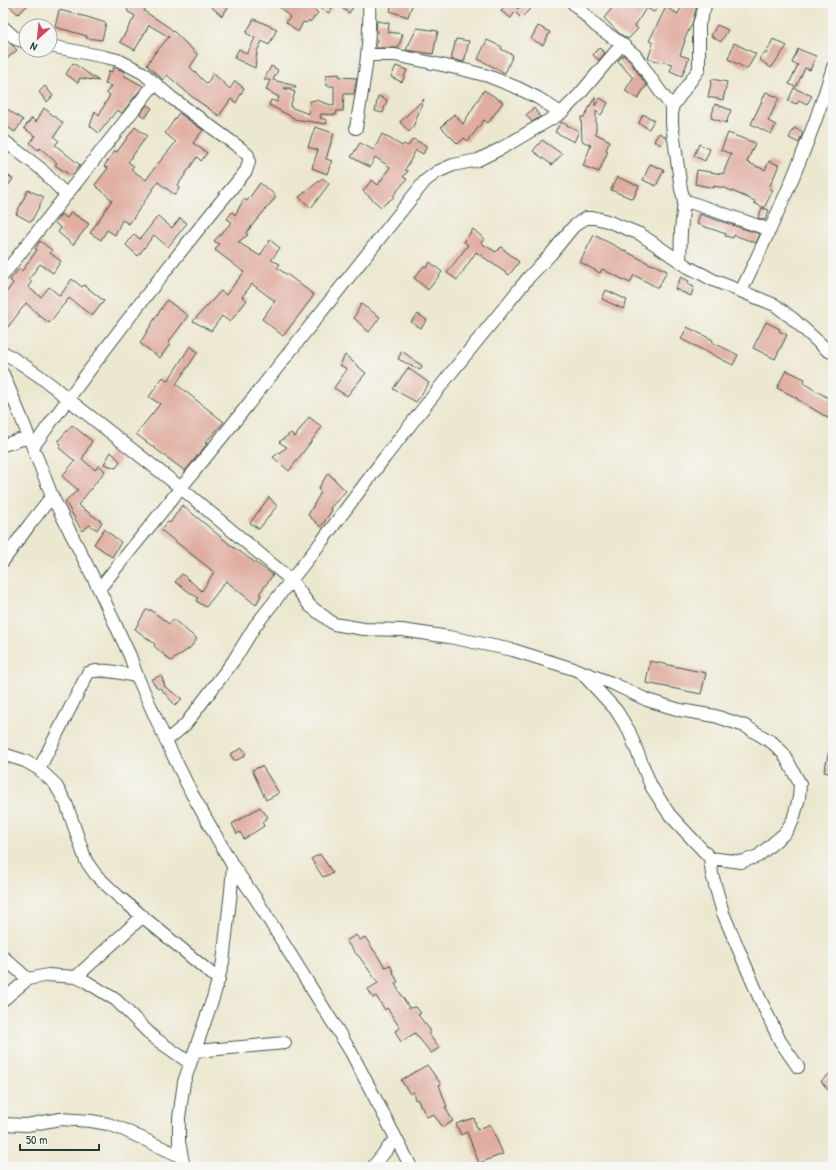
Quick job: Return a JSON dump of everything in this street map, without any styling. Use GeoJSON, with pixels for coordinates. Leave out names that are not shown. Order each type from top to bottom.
{"type":"FeatureCollection","features":[{"type":"Feature","properties":{"kind":"street"},"geometry":{"type":"LineString","coordinates":[[356,128],[368,55],[369,3]]}},
{"type":"Feature","properties":{"kind":"street"},"geometry":{"type":"LineString","coordinates":[[574,3],[596,26],[635,55],[672,107]]}},
{"type":"Feature","properties":{"kind":"street"},"geometry":{"type":"LineString","coordinates":[[680,261],[684,200],[681,189],[672,124],[672,107],[699,69],[699,24],[706,3]]}},
{"type":"Feature","properties":{"kind":"street"},"geometry":{"type":"LineString","coordinates":[[3,27],[18,40]]}},
{"type":"Feature","properties":{"kind":"street"},"geometry":{"type":"LineString","coordinates":[[99,589],[425,181],[437,172],[453,165],[478,160],[561,114],[622,44]]}},
{"type":"Feature","properties":{"kind":"street"},"geometry":{"type":"LineString","coordinates":[[3,445],[31,442],[68,399],[162,275],[246,170],[249,162],[248,155],[240,148],[172,98],[143,73],[118,60],[105,56],[58,47]]}},
{"type":"Feature","properties":{"kind":"street"},"geometry":{"type":"LineString","coordinates":[[368,55],[395,55],[488,76],[538,98],[561,114]]}},
{"type":"Feature","properties":{"kind":"street"},"geometry":{"type":"LineString","coordinates":[[741,291],[770,230],[813,129],[833,67]]}},
{"type":"Feature","properties":{"kind":"street"},"geometry":{"type":"LineString","coordinates":[[3,274],[155,83]]}},
{"type":"Feature","properties":{"kind":"street"},"geometry":{"type":"LineString","coordinates":[[3,140],[40,168],[66,195]]}},
{"type":"Feature","properties":{"kind":"street"},"geometry":{"type":"LineString","coordinates":[[684,200],[770,230]]}},
{"type":"Feature","properties":{"kind":"street"},"geometry":{"type":"LineString","coordinates":[[166,741],[185,725],[234,660],[255,626],[456,367],[529,277],[551,254],[572,227],[586,218],[596,218],[607,221],[640,234],[688,267],[713,280],[775,305],[785,312],[827,350],[833,353]]}},
{"type":"Feature","properties":{"kind":"street"},"geometry":{"type":"LineString","coordinates":[[3,352],[56,388],[181,488],[291,580],[310,606],[334,624],[364,629],[402,630],[513,650],[580,670],[647,700],[680,710],[715,716],[745,726],[773,743],[784,754],[800,784],[799,798],[793,820],[785,833],[758,856],[741,862],[710,858]]}},
{"type":"Feature","properties":{"kind":"street"},"geometry":{"type":"LineString","coordinates":[[3,374],[52,496],[99,589],[130,656],[137,676],[166,741],[192,794],[233,866],[256,899],[351,1052],[411,1167]]}},
{"type":"Feature","properties":{"kind":"street"},"geometry":{"type":"LineString","coordinates":[[5,556],[52,496]]}},
{"type":"Feature","properties":{"kind":"street"},"geometry":{"type":"LineString","coordinates":[[39,769],[88,673],[93,670],[137,676]]}},
{"type":"Feature","properties":{"kind":"street"},"geometry":{"type":"LineString","coordinates":[[580,670],[616,710],[629,731],[652,786],[669,814],[710,858],[712,874],[723,913],[759,997],[780,1041],[798,1067]]}},
{"type":"Feature","properties":{"kind":"street"},"geometry":{"type":"LineString","coordinates":[[3,754],[25,761],[39,769],[55,784],[66,803],[86,861],[96,875],[118,896],[219,980]]}},
{"type":"Feature","properties":{"kind":"street"},"geometry":{"type":"LineString","coordinates":[[179,1162],[179,1118],[184,1082],[190,1063],[196,1051],[219,980],[223,962],[233,866]]}},
{"type":"Feature","properties":{"kind":"street"},"geometry":{"type":"LineString","coordinates":[[76,977],[143,916]]}},
{"type":"Feature","properties":{"kind":"street"},"geometry":{"type":"LineString","coordinates":[[3,957],[28,978]]}},
{"type":"Feature","properties":{"kind":"street"},"geometry":{"type":"LineString","coordinates":[[3,1000],[28,978],[48,975],[76,977],[116,1000],[153,1037],[190,1063]]}},
{"type":"Feature","properties":{"kind":"street"},"geometry":{"type":"LineString","coordinates":[[196,1051],[285,1043]]}},
{"type":"Feature","properties":{"kind":"street"},"geometry":{"type":"LineString","coordinates":[[3,1124],[27,1125],[60,1119],[108,1124],[122,1129],[179,1162]]}},
{"type":"Feature","properties":{"kind":"street"},"geometry":{"type":"LineString","coordinates":[[373,1167],[396,1139]]}},
{"type":"Feature","properties":{"kind":"building"},"geometry":{"type":"Polygon","coordinates":[[[6,3],[30,3],[18,14],[6,3]]]}},
{"type":"Feature","properties":{"kind":"building"},"geometry":{"type":"Polygon","coordinates":[[[131,3],[148,3],[144,11],[170,28],[198,55],[190,67],[207,84],[213,73],[230,89],[235,81],[244,88],[236,103],[231,99],[219,116],[191,96],[167,75],[163,80],[147,65],[156,51],[169,37],[149,25],[135,50],[120,42],[135,16],[127,11],[131,3]]]}},
{"type":"Feature","properties":{"kind":"building"},"geometry":{"type":"Polygon","coordinates":[[[207,3],[231,3],[222,16],[207,3]]]}},
{"type":"Feature","properties":{"kind":"building"},"geometry":{"type":"Polygon","coordinates":[[[275,3],[307,3],[318,13],[310,22],[309,20],[306,23],[303,22],[298,32],[286,22],[290,17],[275,3]]]}},
{"type":"Feature","properties":{"kind":"building"},"geometry":{"type":"Polygon","coordinates":[[[310,3],[335,3],[329,13],[310,3]]]}},
{"type":"Feature","properties":{"kind":"building"},"geometry":{"type":"Polygon","coordinates":[[[335,3],[356,3],[349,13],[335,3]]]}},
{"type":"Feature","properties":{"kind":"building"},"geometry":{"type":"Polygon","coordinates":[[[392,3],[406,3],[412,5],[408,17],[390,11],[392,3]]]}},
{"type":"Feature","properties":{"kind":"building"},"geometry":{"type":"Polygon","coordinates":[[[507,3],[510,3],[518,9],[524,3],[530,9],[521,18],[515,12],[511,18],[501,11],[507,3]]]}},
{"type":"Feature","properties":{"kind":"building"},"geometry":{"type":"Polygon","coordinates":[[[616,3],[663,3],[654,12],[646,8],[635,26],[638,29],[628,39],[620,34],[604,18],[616,3]]]}},
{"type":"Feature","properties":{"kind":"building"},"geometry":{"type":"Polygon","coordinates":[[[683,3],[691,3],[697,6],[680,55],[689,58],[682,76],[670,71],[673,64],[648,59],[653,43],[649,41],[666,7],[678,14],[683,3]]]}},
{"type":"Feature","properties":{"kind":"building"},"geometry":{"type":"Polygon","coordinates":[[[59,10],[106,23],[102,40],[86,38],[87,36],[58,28],[57,18],[59,10]]]}},
{"type":"Feature","properties":{"kind":"building"},"geometry":{"type":"Polygon","coordinates":[[[254,19],[277,29],[269,45],[262,41],[257,51],[255,68],[234,58],[239,49],[247,54],[255,38],[246,33],[254,19]]]}},
{"type":"Feature","properties":{"kind":"building"},"geometry":{"type":"Polygon","coordinates":[[[377,21],[389,23],[388,32],[403,34],[398,48],[376,48],[378,31],[376,30],[377,21]]]}},
{"type":"Feature","properties":{"kind":"building"},"geometry":{"type":"Polygon","coordinates":[[[717,25],[728,30],[721,42],[711,36],[717,25]]]}},
{"type":"Feature","properties":{"kind":"building"},"geometry":{"type":"Polygon","coordinates":[[[538,26],[550,32],[543,45],[531,39],[538,26]]]}},
{"type":"Feature","properties":{"kind":"building"},"geometry":{"type":"Polygon","coordinates":[[[417,28],[438,31],[433,54],[406,50],[417,28]]]}},
{"type":"Feature","properties":{"kind":"building"},"geometry":{"type":"Polygon","coordinates":[[[3,37],[17,50],[3,62],[3,37]]]}},
{"type":"Feature","properties":{"kind":"building"},"geometry":{"type":"Polygon","coordinates":[[[456,39],[469,41],[464,62],[451,59],[456,39]]]}},
{"type":"Feature","properties":{"kind":"building"},"geometry":{"type":"Polygon","coordinates":[[[773,39],[787,46],[771,68],[759,59],[764,53],[766,54],[773,39]]]}},
{"type":"Feature","properties":{"kind":"building"},"geometry":{"type":"Polygon","coordinates":[[[487,40],[502,47],[501,49],[513,55],[505,73],[478,59],[487,40]]]}},
{"type":"Feature","properties":{"kind":"building"},"geometry":{"type":"Polygon","coordinates":[[[734,43],[756,54],[747,69],[728,59],[734,43]]]}},
{"type":"Feature","properties":{"kind":"building"},"geometry":{"type":"Polygon","coordinates":[[[599,48],[605,53],[599,60],[593,55],[599,48]]]}},
{"type":"Feature","properties":{"kind":"building"},"geometry":{"type":"Polygon","coordinates":[[[798,49],[816,56],[810,70],[805,68],[796,87],[789,84],[798,65],[792,63],[798,49]]]}},
{"type":"Feature","properties":{"kind":"building"},"geometry":{"type":"Polygon","coordinates":[[[623,55],[629,60],[647,86],[644,88],[638,99],[625,91],[633,78],[618,61],[623,55]]]}},
{"type":"Feature","properties":{"kind":"building"},"geometry":{"type":"Polygon","coordinates":[[[73,63],[99,81],[80,78],[78,83],[66,74],[73,63]]]}},
{"type":"Feature","properties":{"kind":"building"},"geometry":{"type":"Polygon","coordinates":[[[271,66],[278,70],[273,80],[296,86],[296,88],[284,88],[295,92],[290,107],[309,114],[310,101],[316,100],[334,106],[334,86],[327,86],[326,75],[339,74],[340,77],[357,78],[354,94],[344,94],[343,111],[337,111],[336,115],[321,114],[320,118],[327,120],[326,124],[294,119],[269,105],[271,100],[277,102],[279,97],[266,90],[270,80],[264,80],[271,66]]]}},
{"type":"Feature","properties":{"kind":"building"},"geometry":{"type":"Polygon","coordinates":[[[396,66],[407,70],[402,82],[391,77],[396,66]]]}},
{"type":"Feature","properties":{"kind":"building"},"geometry":{"type":"Polygon","coordinates":[[[114,67],[125,72],[123,75],[143,86],[122,113],[117,110],[99,133],[90,126],[95,111],[99,115],[110,95],[106,93],[111,86],[105,84],[109,71],[112,72],[114,67]]]}},
{"type":"Feature","properties":{"kind":"building"},"geometry":{"type":"Polygon","coordinates":[[[712,79],[727,82],[723,100],[708,97],[712,79]]]}},
{"type":"Feature","properties":{"kind":"building"},"geometry":{"type":"Polygon","coordinates":[[[45,86],[53,96],[47,102],[39,92],[45,86]]]}},
{"type":"Feature","properties":{"kind":"building"},"geometry":{"type":"Polygon","coordinates":[[[794,88],[812,96],[807,104],[799,100],[797,104],[788,101],[794,88]]]}},
{"type":"Feature","properties":{"kind":"building"},"geometry":{"type":"Polygon","coordinates":[[[484,90],[503,102],[488,123],[484,120],[468,141],[464,138],[458,144],[441,127],[454,114],[463,124],[484,90]]]}},
{"type":"Feature","properties":{"kind":"building"},"geometry":{"type":"Polygon","coordinates":[[[766,92],[779,98],[768,121],[776,125],[771,134],[751,124],[766,92]]]}},
{"type":"Feature","properties":{"kind":"building"},"geometry":{"type":"Polygon","coordinates":[[[378,96],[387,100],[383,113],[375,111],[378,96]]]}},
{"type":"Feature","properties":{"kind":"building"},"geometry":{"type":"Polygon","coordinates":[[[595,97],[595,106],[600,98],[608,103],[601,115],[596,111],[596,134],[610,141],[606,150],[608,151],[599,172],[583,166],[591,145],[582,141],[581,117],[584,117],[595,97]]]}},
{"type":"Feature","properties":{"kind":"building"},"geometry":{"type":"Polygon","coordinates":[[[424,99],[413,127],[409,132],[400,122],[424,99]]]}},
{"type":"Feature","properties":{"kind":"building"},"geometry":{"type":"Polygon","coordinates":[[[715,104],[731,110],[726,123],[711,118],[715,104]]]}},
{"type":"Feature","properties":{"kind":"building"},"geometry":{"type":"Polygon","coordinates":[[[147,105],[152,108],[145,118],[140,114],[147,105]]]}},
{"type":"Feature","properties":{"kind":"building"},"geometry":{"type":"Polygon","coordinates":[[[3,106],[23,120],[15,132],[3,124],[3,106]]]}},
{"type":"Feature","properties":{"kind":"building"},"geometry":{"type":"Polygon","coordinates":[[[44,108],[63,123],[54,137],[59,141],[55,145],[80,165],[71,176],[55,165],[57,163],[40,148],[38,150],[30,143],[35,136],[24,128],[32,118],[36,122],[44,108]]]}},
{"type":"Feature","properties":{"kind":"building"},"geometry":{"type":"Polygon","coordinates":[[[534,108],[540,117],[532,122],[526,115],[534,108]]]}},
{"type":"Feature","properties":{"kind":"building"},"geometry":{"type":"Polygon","coordinates":[[[179,113],[203,130],[193,143],[207,153],[201,161],[197,157],[178,185],[180,187],[175,195],[158,182],[129,224],[122,220],[115,235],[107,230],[101,240],[90,233],[112,200],[95,185],[108,168],[104,166],[115,151],[117,152],[135,127],[147,136],[128,162],[134,166],[131,169],[146,180],[176,142],[165,133],[179,113]]]}},
{"type":"Feature","properties":{"kind":"building"},"geometry":{"type":"Polygon","coordinates":[[[643,114],[654,120],[649,129],[639,123],[643,114]]]}},
{"type":"Feature","properties":{"kind":"building"},"geometry":{"type":"Polygon","coordinates":[[[561,122],[579,131],[574,142],[555,132],[561,122]]]}},
{"type":"Feature","properties":{"kind":"building"},"geometry":{"type":"Polygon","coordinates":[[[315,127],[334,133],[326,159],[332,161],[327,174],[312,168],[318,150],[308,147],[315,127]]]}},
{"type":"Feature","properties":{"kind":"building"},"geometry":{"type":"Polygon","coordinates":[[[794,128],[803,132],[799,143],[789,138],[794,128]]]}},
{"type":"Feature","properties":{"kind":"building"},"geometry":{"type":"Polygon","coordinates":[[[659,133],[666,137],[661,145],[654,141],[659,133]]]}},
{"type":"Feature","properties":{"kind":"building"},"geometry":{"type":"Polygon","coordinates":[[[728,133],[755,143],[747,162],[765,170],[769,161],[779,165],[769,188],[773,190],[764,208],[754,203],[755,201],[725,188],[714,186],[714,188],[695,184],[697,170],[723,174],[731,154],[721,150],[728,133]]]}},
{"type":"Feature","properties":{"kind":"building"},"geometry":{"type":"Polygon","coordinates":[[[382,134],[402,146],[404,144],[408,146],[413,139],[427,146],[423,154],[416,150],[405,170],[408,171],[403,177],[407,179],[393,196],[394,197],[381,207],[363,191],[372,180],[378,185],[390,167],[375,157],[370,167],[351,157],[360,143],[374,150],[382,134]]]}},
{"type":"Feature","properties":{"kind":"building"},"geometry":{"type":"Polygon","coordinates":[[[542,140],[562,154],[552,165],[533,151],[542,140]]]}},
{"type":"Feature","properties":{"kind":"building"},"geometry":{"type":"Polygon","coordinates":[[[699,144],[710,149],[705,161],[694,156],[699,144]]]}},
{"type":"Feature","properties":{"kind":"building"},"geometry":{"type":"Polygon","coordinates":[[[650,164],[664,170],[656,186],[643,180],[650,164]]]}},
{"type":"Feature","properties":{"kind":"building"},"geometry":{"type":"Polygon","coordinates":[[[3,172],[13,179],[3,192],[3,172]]]}},
{"type":"Feature","properties":{"kind":"building"},"geometry":{"type":"Polygon","coordinates":[[[617,177],[639,186],[633,199],[611,190],[617,177]]]}},
{"type":"Feature","properties":{"kind":"building"},"geometry":{"type":"Polygon","coordinates":[[[323,178],[329,184],[311,208],[299,197],[323,178]]]}},
{"type":"Feature","properties":{"kind":"building"},"geometry":{"type":"Polygon","coordinates":[[[260,183],[275,195],[275,198],[246,233],[248,235],[238,242],[260,256],[270,240],[280,248],[271,260],[280,264],[277,268],[314,295],[283,336],[262,319],[275,301],[252,284],[242,297],[247,300],[230,322],[222,316],[211,331],[193,321],[221,291],[226,295],[244,272],[215,250],[219,244],[214,241],[232,222],[227,219],[232,212],[235,215],[244,199],[247,201],[260,183]]]}},
{"type":"Feature","properties":{"kind":"building"},"geometry":{"type":"Polygon","coordinates":[[[28,190],[44,197],[31,222],[16,214],[28,190]]]}},
{"type":"Feature","properties":{"kind":"building"},"geometry":{"type":"Polygon","coordinates":[[[762,208],[769,210],[765,220],[758,218],[762,208]]]}},
{"type":"Feature","properties":{"kind":"building"},"geometry":{"type":"Polygon","coordinates":[[[71,212],[89,224],[73,245],[58,232],[61,228],[55,223],[61,214],[67,218],[71,212]]]}},
{"type":"Feature","properties":{"kind":"building"},"geometry":{"type":"Polygon","coordinates":[[[700,214],[760,234],[756,243],[734,235],[733,238],[725,236],[726,234],[697,224],[700,214]]]}},
{"type":"Feature","properties":{"kind":"building"},"geometry":{"type":"Polygon","coordinates":[[[158,216],[172,228],[180,218],[187,223],[168,247],[154,235],[138,256],[126,245],[134,234],[140,239],[158,216]]]}},
{"type":"Feature","properties":{"kind":"building"},"geometry":{"type":"Polygon","coordinates":[[[473,229],[484,239],[481,243],[496,252],[501,247],[519,262],[509,275],[476,252],[457,280],[447,273],[468,245],[464,242],[473,229]]]}},
{"type":"Feature","properties":{"kind":"building"},"geometry":{"type":"Polygon","coordinates":[[[594,235],[652,265],[667,271],[658,288],[634,275],[630,283],[602,269],[600,273],[580,262],[594,235]]]}},
{"type":"Feature","properties":{"kind":"building"},"geometry":{"type":"Polygon","coordinates":[[[40,241],[52,250],[50,253],[61,261],[53,273],[40,264],[29,279],[32,281],[28,287],[41,297],[49,287],[60,296],[72,279],[82,287],[84,285],[104,301],[92,316],[69,298],[49,323],[26,303],[8,327],[3,323],[3,297],[13,283],[10,280],[19,269],[22,271],[37,250],[35,249],[40,241]]]}},
{"type":"Feature","properties":{"kind":"building"},"geometry":{"type":"Polygon","coordinates":[[[430,262],[442,272],[428,290],[414,278],[424,266],[427,267],[430,262]]]}},
{"type":"Feature","properties":{"kind":"building"},"geometry":{"type":"Polygon","coordinates":[[[681,277],[689,281],[687,284],[694,287],[691,296],[675,289],[681,277]]]}},
{"type":"Feature","properties":{"kind":"building"},"geometry":{"type":"Polygon","coordinates":[[[606,290],[627,300],[623,309],[602,299],[606,290]]]}},
{"type":"Feature","properties":{"kind":"building"},"geometry":{"type":"Polygon","coordinates":[[[167,300],[188,316],[168,343],[170,344],[160,358],[140,343],[167,300]]]}},
{"type":"Feature","properties":{"kind":"building"},"geometry":{"type":"Polygon","coordinates":[[[361,304],[380,317],[369,332],[354,318],[361,304]]]}},
{"type":"Feature","properties":{"kind":"building"},"geometry":{"type":"Polygon","coordinates":[[[418,314],[427,320],[421,328],[411,322],[418,314]]]}},
{"type":"Feature","properties":{"kind":"building"},"geometry":{"type":"Polygon","coordinates":[[[766,322],[780,329],[779,331],[787,335],[775,359],[753,348],[766,322]]]}},
{"type":"Feature","properties":{"kind":"building"},"geometry":{"type":"Polygon","coordinates":[[[687,327],[738,355],[733,365],[681,339],[687,327]]]}},
{"type":"Feature","properties":{"kind":"building"},"geometry":{"type":"Polygon","coordinates":[[[190,346],[198,352],[176,384],[224,422],[205,443],[207,444],[185,471],[136,434],[160,404],[149,397],[163,377],[168,381],[190,346]]]}},
{"type":"Feature","properties":{"kind":"building"},"geometry":{"type":"Polygon","coordinates":[[[402,351],[422,366],[420,370],[398,359],[402,351]]]}},
{"type":"Feature","properties":{"kind":"building"},"geometry":{"type":"Polygon","coordinates":[[[345,355],[366,373],[347,396],[334,388],[347,369],[340,365],[345,355]]]}},
{"type":"Feature","properties":{"kind":"building"},"geometry":{"type":"Polygon","coordinates":[[[408,368],[429,383],[416,402],[393,389],[408,368]]]}},
{"type":"Feature","properties":{"kind":"building"},"geometry":{"type":"Polygon","coordinates":[[[786,370],[805,379],[803,383],[833,401],[833,421],[797,398],[777,388],[786,370]]]}},
{"type":"Feature","properties":{"kind":"building"},"geometry":{"type":"Polygon","coordinates":[[[309,417],[322,427],[289,471],[273,457],[287,447],[279,442],[291,433],[295,437],[309,417]]]}},
{"type":"Feature","properties":{"kind":"building"},"geometry":{"type":"Polygon","coordinates":[[[72,425],[92,441],[82,459],[95,470],[99,465],[105,471],[78,505],[102,522],[97,530],[90,525],[82,531],[65,501],[78,490],[62,476],[75,461],[59,448],[61,444],[58,441],[72,425]]]}},
{"type":"Feature","properties":{"kind":"building"},"geometry":{"type":"Polygon","coordinates":[[[111,452],[120,461],[116,468],[104,464],[111,452]]]}},
{"type":"Feature","properties":{"kind":"building"},"geometry":{"type":"Polygon","coordinates":[[[328,473],[346,491],[330,508],[332,510],[321,527],[308,515],[321,492],[318,489],[328,473]]]}},
{"type":"Feature","properties":{"kind":"building"},"geometry":{"type":"Polygon","coordinates":[[[269,497],[277,506],[259,529],[250,523],[269,497]]]}},
{"type":"Feature","properties":{"kind":"building"},"geometry":{"type":"Polygon","coordinates":[[[182,505],[233,547],[273,575],[259,594],[261,595],[256,605],[226,581],[206,607],[196,601],[198,598],[175,582],[182,574],[202,591],[214,572],[161,530],[168,522],[170,523],[182,505]]]}},
{"type":"Feature","properties":{"kind":"building"},"geometry":{"type":"Polygon","coordinates":[[[104,529],[121,542],[112,557],[94,544],[104,529]]]}},
{"type":"Feature","properties":{"kind":"building"},"geometry":{"type":"Polygon","coordinates":[[[146,610],[151,610],[169,624],[173,619],[197,639],[190,648],[171,661],[154,646],[155,644],[135,629],[146,610]]]}},
{"type":"Feature","properties":{"kind":"building"},"geometry":{"type":"Polygon","coordinates":[[[650,661],[706,673],[701,694],[646,683],[650,661]]]}},
{"type":"Feature","properties":{"kind":"building"},"geometry":{"type":"Polygon","coordinates":[[[161,675],[164,686],[182,699],[175,705],[151,680],[161,675]]]}},
{"type":"Feature","properties":{"kind":"building"},"geometry":{"type":"Polygon","coordinates":[[[830,747],[833,748],[833,774],[824,772],[830,747]]]}},
{"type":"Feature","properties":{"kind":"building"},"geometry":{"type":"Polygon","coordinates":[[[242,748],[245,752],[245,756],[234,760],[230,754],[242,748]]]}},
{"type":"Feature","properties":{"kind":"building"},"geometry":{"type":"Polygon","coordinates":[[[262,766],[279,793],[266,800],[252,770],[262,766]]]}},
{"type":"Feature","properties":{"kind":"building"},"geometry":{"type":"Polygon","coordinates":[[[260,807],[268,817],[262,822],[264,826],[244,839],[240,832],[237,834],[232,824],[260,807]]]}},
{"type":"Feature","properties":{"kind":"building"},"geometry":{"type":"Polygon","coordinates":[[[320,854],[333,873],[323,877],[311,859],[320,854]]]}},
{"type":"Feature","properties":{"kind":"building"},"geometry":{"type":"Polygon","coordinates":[[[356,935],[360,940],[365,937],[385,967],[390,965],[398,982],[395,984],[409,1008],[416,1007],[421,1013],[418,1015],[431,1031],[428,1033],[439,1048],[431,1053],[415,1033],[401,1042],[395,1031],[400,1028],[387,1008],[385,1010],[376,996],[373,998],[368,989],[378,983],[346,941],[356,935]]]}},
{"type":"Feature","properties":{"kind":"building"},"geometry":{"type":"Polygon","coordinates":[[[427,1065],[441,1084],[439,1085],[447,1107],[445,1107],[453,1121],[443,1127],[433,1114],[427,1117],[417,1099],[415,1100],[413,1091],[410,1094],[401,1080],[427,1065]]]}},
{"type":"Feature","properties":{"kind":"building"},"geometry":{"type":"Polygon","coordinates":[[[833,1071],[833,1096],[821,1081],[833,1071]]]}},
{"type":"Feature","properties":{"kind":"building"},"geometry":{"type":"Polygon","coordinates":[[[474,1118],[477,1130],[490,1124],[503,1154],[479,1163],[467,1132],[461,1135],[456,1124],[474,1118]]]}}]}
